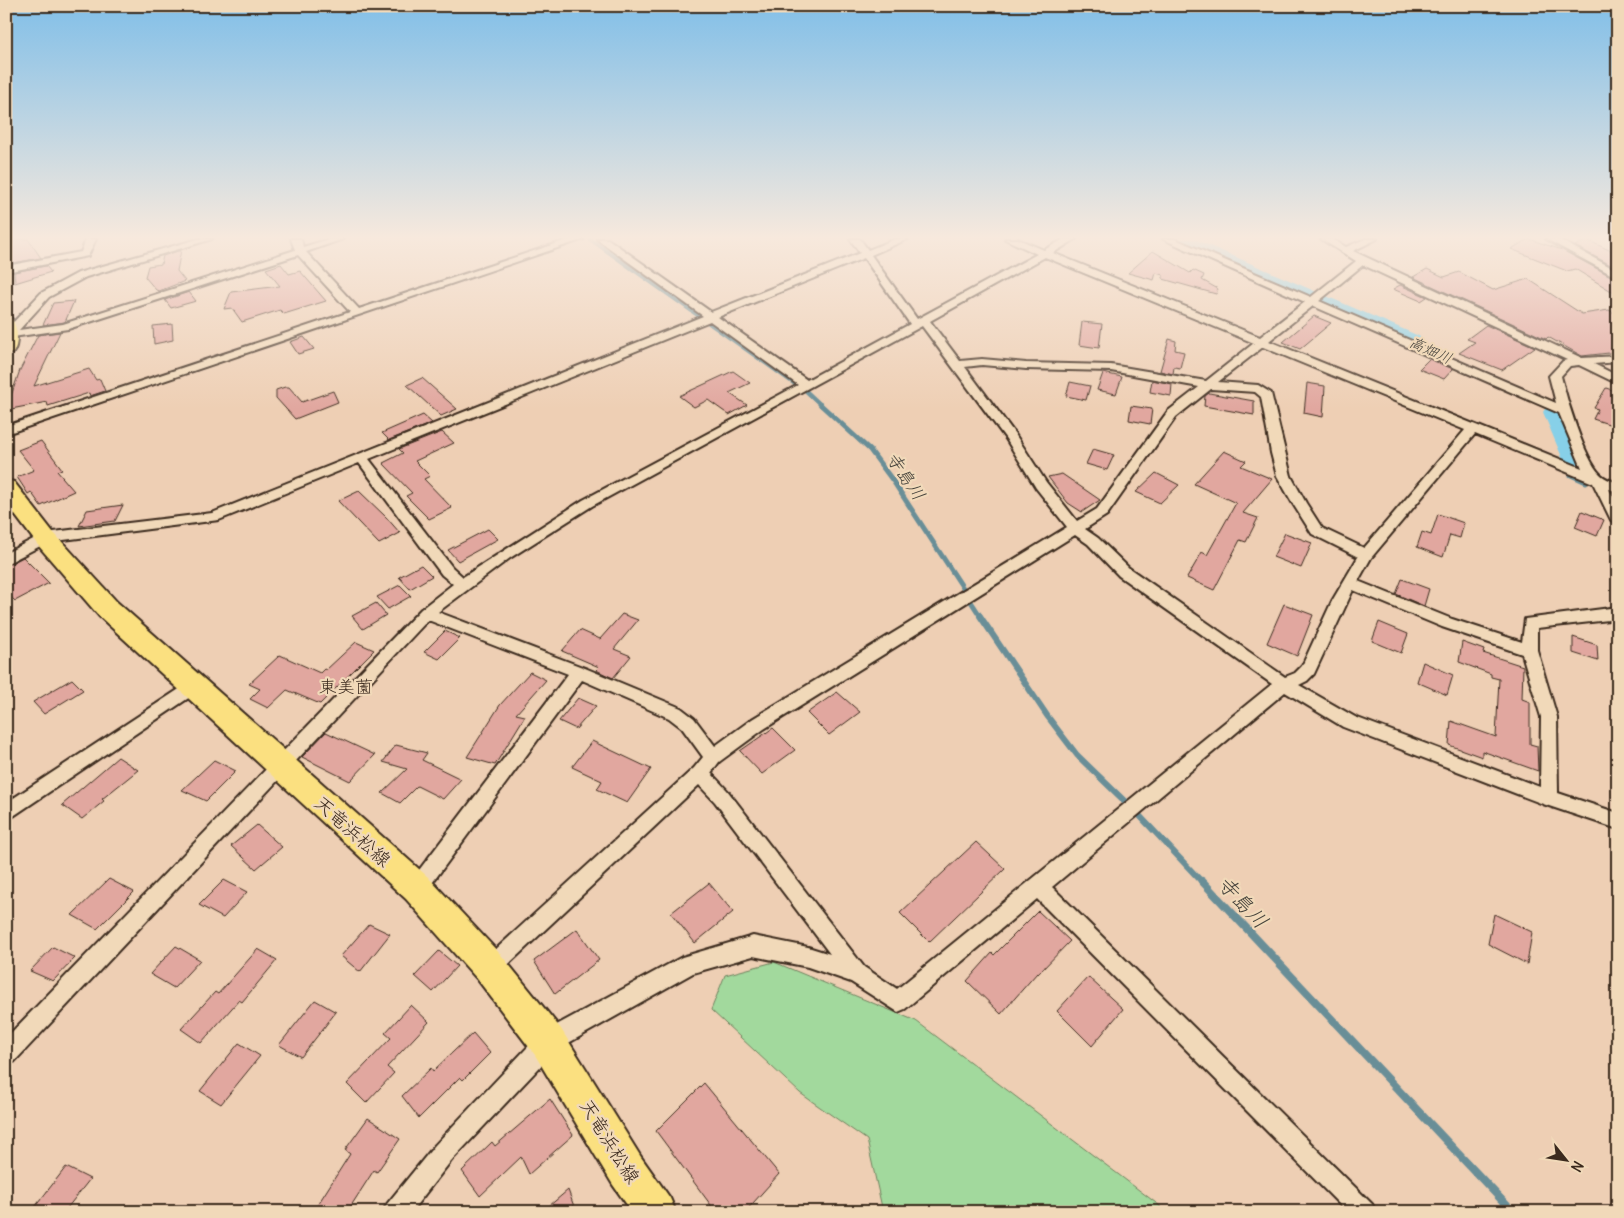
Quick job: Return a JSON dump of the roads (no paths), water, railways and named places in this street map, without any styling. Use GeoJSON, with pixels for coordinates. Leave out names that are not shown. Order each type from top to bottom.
{"type":"FeatureCollection","features":[{"type":"Feature","properties":{"kind":"main road","name":"天竜浜松線"},"geometry":{"type":"LineString","coordinates":[[6,487],[45,538],[108,609],[417,888],[490,968],[548,1042],[627,1171],[656,1212]]}},
{"type":"Feature","properties":{"kind":"street"},"geometry":{"type":"LineString","coordinates":[[7,335],[44,296]]}},
{"type":"Feature","properties":{"kind":"street"},"geometry":{"type":"LineString","coordinates":[[7,335],[64,326],[159,296]]}},
{"type":"Feature","properties":{"kind":"street"},"geometry":{"type":"LineString","coordinates":[[341,296],[357,313]]}},
{"type":"Feature","properties":{"kind":"street"},"geometry":{"type":"LineString","coordinates":[[6,430],[408,296]]}},
{"type":"Feature","properties":{"kind":"street"},"geometry":{"type":"LineString","coordinates":[[677,296],[706,318],[806,385]]}},
{"type":"Feature","properties":{"kind":"street"},"geometry":{"type":"LineString","coordinates":[[6,559],[45,538],[214,517],[761,296]]}},
{"type":"Feature","properties":{"kind":"street"},"geometry":{"type":"LineString","coordinates":[[899,296],[956,365],[1011,437],[1041,485],[1076,529],[1094,541],[1124,572],[1284,684],[1332,713],[1363,728],[1549,798],[1618,821]]}},
{"type":"Feature","properties":{"kind":"street"},"geometry":{"type":"LineString","coordinates":[[8,1048],[426,613],[462,584],[542,530],[644,472],[968,296]]}},
{"type":"Feature","properties":{"kind":"street"},"geometry":{"type":"LineString","coordinates":[[1149,296],[1618,488]]}},
{"type":"Feature","properties":{"kind":"street"},"geometry":{"type":"LineString","coordinates":[[1303,296],[1564,410]]}},
{"type":"Feature","properties":{"kind":"street"},"geometry":{"type":"LineString","coordinates":[[490,968],[700,774],[713,758],[758,724],[1102,512],[1115,497],[1158,430],[1172,414],[1318,296]]}},
{"type":"Feature","properties":{"kind":"street"},"geometry":{"type":"LineString","coordinates":[[1439,296],[1547,345],[1577,362],[1618,381]]}},
{"type":"Feature","properties":{"kind":"street"},"geometry":{"type":"LineString","coordinates":[[1618,358],[1567,363],[1555,376],[1564,410],[1589,470],[1598,480],[1618,520]]}},
{"type":"Feature","properties":{"kind":"street"},"geometry":{"type":"LineString","coordinates":[[956,365],[982,362],[1026,366],[1112,368],[1208,385],[1258,388],[1264,391],[1267,396],[1277,453],[1282,468],[1300,504],[1317,531],[1366,555]]}},
{"type":"Feature","properties":{"kind":"street"},"geometry":{"type":"LineString","coordinates":[[395,1212],[443,1153],[548,1042],[689,964],[753,946],[808,956],[857,974],[898,1002],[1284,684],[1301,676],[1308,670],[1350,583],[1366,555],[1474,430]]}},
{"type":"Feature","properties":{"kind":"street"},"geometry":{"type":"LineString","coordinates":[[361,457],[447,571],[462,584]]}},
{"type":"Feature","properties":{"kind":"street"},"geometry":{"type":"LineString","coordinates":[[1350,583],[1447,624],[1529,650]]}},
{"type":"Feature","properties":{"kind":"street"},"geometry":{"type":"LineString","coordinates":[[426,613],[579,672],[675,713],[688,723],[713,758]]}},
{"type":"Feature","properties":{"kind":"street"},"geometry":{"type":"LineString","coordinates":[[1549,798],[1549,717],[1529,650],[1530,623],[1618,613]]}},
{"type":"Feature","properties":{"kind":"street"},"geometry":{"type":"LineString","coordinates":[[417,888],[579,672]]}},
{"type":"Feature","properties":{"kind":"street"},"geometry":{"type":"LineString","coordinates":[[6,813],[193,686]]}},
{"type":"Feature","properties":{"kind":"street"},"geometry":{"type":"LineString","coordinates":[[700,774],[721,796],[857,974]]}},
{"type":"Feature","properties":{"kind":"street"},"geometry":{"type":"LineString","coordinates":[[1038,886],[1364,1212]]}},
{"type":"Feature","properties":{"kind":"waterway","name":"寺島川"},"geometry":{"type":"LineString","coordinates":[[670,296],[795,384]]}},
{"type":"Feature","properties":{"kind":"waterway","name":"高畑川"},"geometry":{"type":"LineString","coordinates":[[1307,296],[1411,341]]}},
{"type":"Feature","properties":{"kind":"waterway","name":"寺島川"},"geometry":{"type":"LineString","coordinates":[[806,391],[822,406]]}},
{"type":"Feature","properties":{"kind":"waterway","name":"寺島川"},"geometry":{"type":"LineString","coordinates":[[821,405],[870,450],[893,481],[965,591]]}},
{"type":"Feature","properties":{"kind":"waterway","name":"高畑川"},"geometry":{"type":"LineString","coordinates":[[1556,412],[1578,462],[1576,465]]}},
{"type":"Feature","properties":{"kind":"waterway"},"geometry":{"type":"LineString","coordinates":[[1571,475],[1586,482]]}},
{"type":"Feature","properties":{"kind":"waterway","name":"寺島川"},"geometry":{"type":"LineString","coordinates":[[970,600],[981,617]]}},
{"type":"Feature","properties":{"kind":"waterway","name":"寺島川"},"geometry":{"type":"LineString","coordinates":[[980,616],[1048,717],[1077,755],[1139,815],[1203,883]]}},
{"type":"Feature","properties":{"kind":"waterway","name":"寺島川"},"geometry":{"type":"LineString","coordinates":[[1202,881],[1513,1212]]}},
{"type":"Feature","properties":{"kind":"district","name":"東美薗"},"geometry":{"type":"Point","coordinates":[346,686]}}]}
